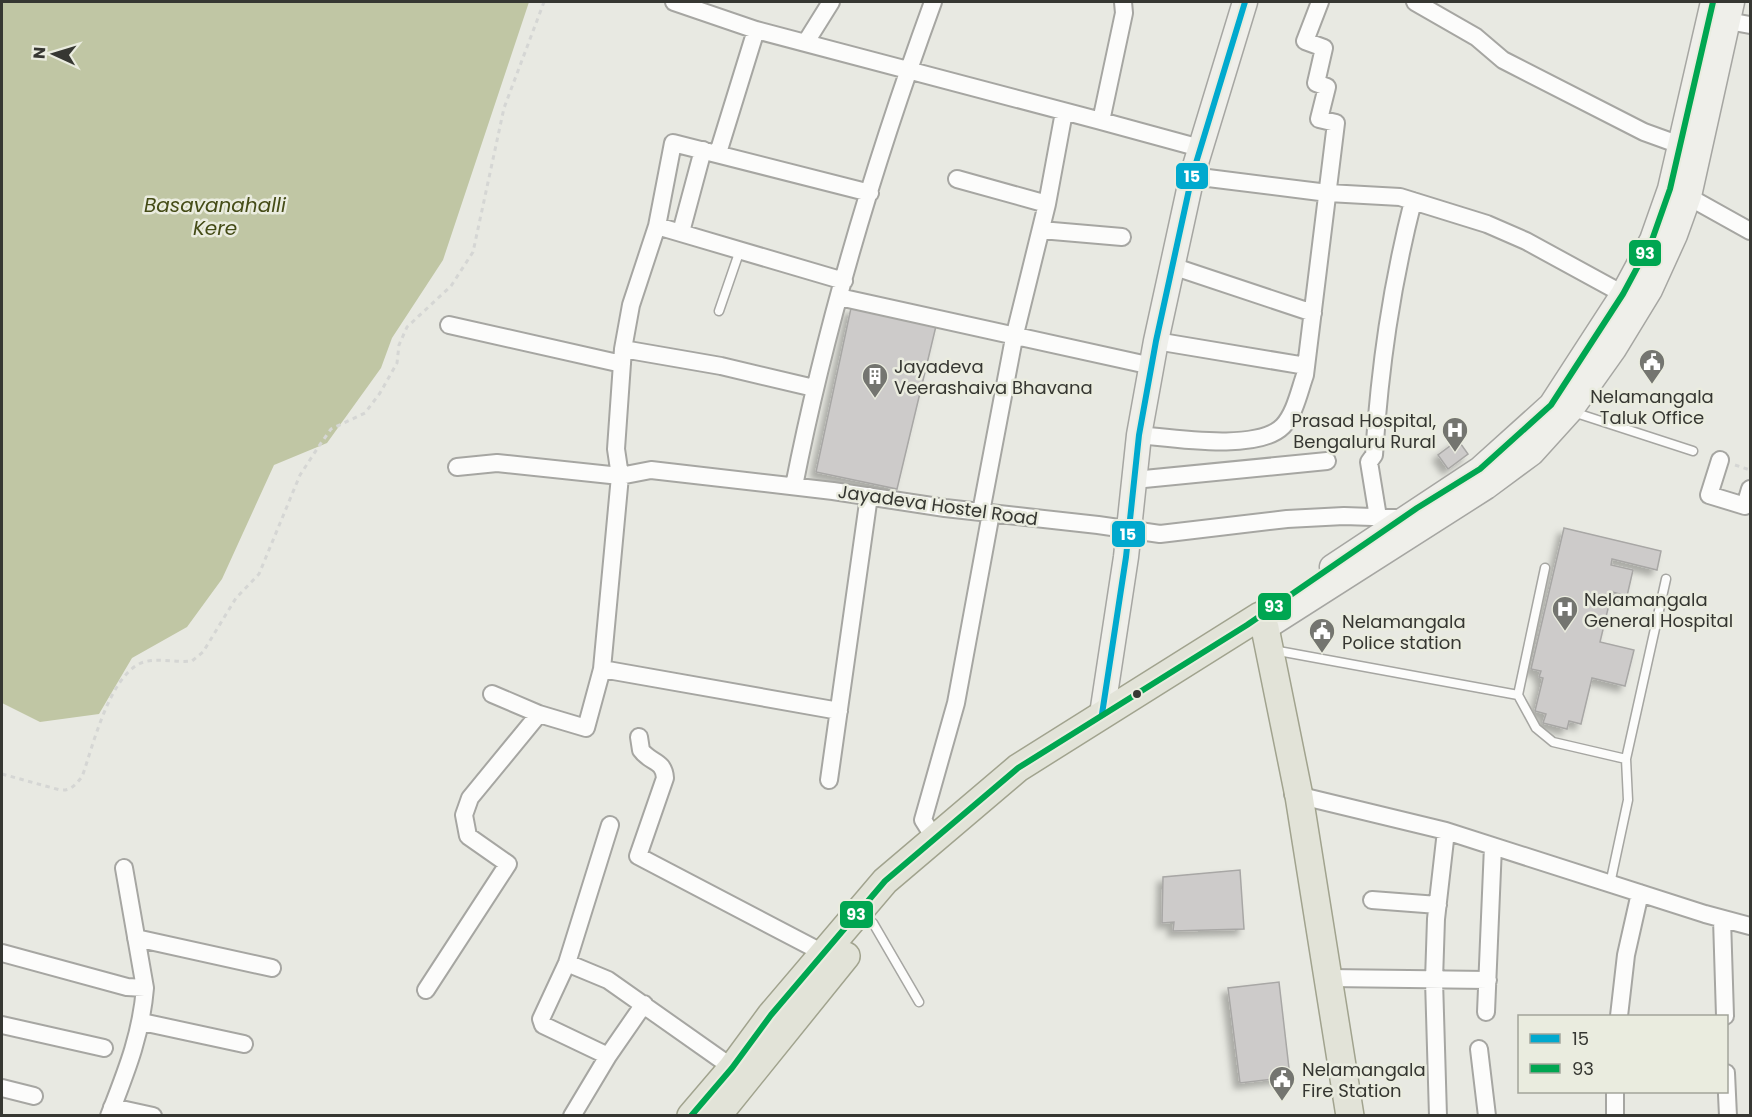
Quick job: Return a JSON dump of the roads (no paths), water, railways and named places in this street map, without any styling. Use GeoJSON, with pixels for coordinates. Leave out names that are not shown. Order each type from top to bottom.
{"type":"FeatureCollection","features":[{"type":"Feature","properties":{"kind":"main road"},"geometry":{"type":"LineString","coordinates":[[1102,714],[1129,531],[1139,435],[1156,341],[1192,176],[1245,2]]}},
{"type":"Feature","properties":{"kind":"main road"},"geometry":{"type":"LineString","coordinates":[[832,958],[885,881],[1018,768],[1102,714],[1258,631],[1417,508],[1480,469],[1551,405],[1623,294],[1680,192],[1680,145],[1713,2]]}},
{"type":"Feature","properties":{"kind":"main road"},"geometry":{"type":"LineString","coordinates":[[717,1116],[771,1015],[873,923],[898,893],[1005,799],[1258,631],[1486,487],[1533,453],[1570,411],[1614,349],[1650,290],[1737,16]]}},
{"type":"Feature","properties":{"kind":"main road"},"geometry":{"type":"LineString","coordinates":[[1258,631],[1329,978],[1342,1114]]}},
{"type":"Feature","properties":{"kind":"main road"},"geometry":{"type":"LineString","coordinates":[[1292,794],[1342,1114]]}},
{"type":"Feature","properties":{"kind":"main road"},"geometry":{"type":"LineString","coordinates":[[691,1116],[739,1073]]}},
{"type":"Feature","properties":{"kind":"street"},"geometry":{"type":"LineString","coordinates":[[674,2],[756,30],[1200,148]]}},
{"type":"Feature","properties":{"kind":"street"},"geometry":{"type":"LineString","coordinates":[[806,42],[831,2]]}},
{"type":"Feature","properties":{"kind":"street"},"geometry":{"type":"LineString","coordinates":[[794,486],[814,388],[842,289],[907,70],[933,2]]}},
{"type":"Feature","properties":{"kind":"street"},"geometry":{"type":"LineString","coordinates":[[1101,121],[1124,14],[1123,2]]}},
{"type":"Feature","properties":{"kind":"street"},"geometry":{"type":"LineString","coordinates":[[1139,435],[1209,442],[1268,435],[1282,426],[1292,411],[1306,366],[1336,123],[1319,119],[1327,87],[1316,83],[1324,48],[1305,41],[1320,2]]}},
{"type":"Feature","properties":{"kind":"street"},"geometry":{"type":"LineString","coordinates":[[1415,2],[1476,37],[1503,60],[1644,132],[1680,145]]}},
{"type":"Feature","properties":{"kind":"street"},"geometry":{"type":"LineString","coordinates":[[681,232],[756,30]]}},
{"type":"Feature","properties":{"kind":"street"},"geometry":{"type":"LineString","coordinates":[[935,840],[923,820],[956,703],[1014,338],[1047,204],[1064,112]]}},
{"type":"Feature","properties":{"kind":"street"},"geometry":{"type":"LineString","coordinates":[[492,694],[539,714],[586,728],[602,669],[620,476],[616,449],[623,356],[631,305],[657,226],[673,143],[870,193]]}},
{"type":"Feature","properties":{"kind":"street"},"geometry":{"type":"LineString","coordinates":[[1192,176],[1328,193],[1400,197],[1487,225],[1527,241],[1623,294]]}},
{"type":"Feature","properties":{"kind":"street"},"geometry":{"type":"LineString","coordinates":[[957,179],[1047,204]]}},
{"type":"Feature","properties":{"kind":"street"},"geometry":{"type":"LineString","coordinates":[[1680,192],[1750,231]]}},
{"type":"Feature","properties":{"kind":"street"},"geometry":{"type":"LineString","coordinates":[[1378,518],[1369,462],[1374,455],[1380,364],[1394,285],[1413,201]]}},
{"type":"Feature","properties":{"kind":"street"},"geometry":{"type":"LineString","coordinates":[[657,226],[740,249],[842,289],[1014,338],[1152,366]]}},
{"type":"Feature","properties":{"kind":"street"},"geometry":{"type":"LineString","coordinates":[[1041,230],[1122,237]]}},
{"type":"Feature","properties":{"kind":"street"},"geometry":{"type":"LineString","coordinates":[[1172,266],[1313,313]]}},
{"type":"Feature","properties":{"kind":"street"},"geometry":{"type":"LineString","coordinates":[[449,325],[623,356],[721,366],[814,388]]}},
{"type":"Feature","properties":{"kind":"street"},"geometry":{"type":"LineString","coordinates":[[1156,341],[1306,366]]}},
{"type":"Feature","properties":{"kind":"street"},"geometry":{"type":"LineString","coordinates":[[1720,460],[1709,495],[1745,506],[1750,489]]}},
{"type":"Feature","properties":{"kind":"street"},"geometry":{"type":"LineString","coordinates":[[1134,480],[1326,461]]}},
{"type":"Feature","properties":{"kind":"street","name":"Jayadeva Hostel Road"},"geometry":{"type":"LineString","coordinates":[[457,467],[497,463],[620,476],[651,470],[794,486],[986,513],[1160,534],[1287,519],[1401,518],[1417,508]]}},
{"type":"Feature","properties":{"kind":"street"},"geometry":{"type":"LineString","coordinates":[[829,780],[869,496]]}},
{"type":"Feature","properties":{"kind":"street"},"geometry":{"type":"LineString","coordinates":[[602,669],[839,711]]}},
{"type":"Feature","properties":{"kind":"street"},"geometry":{"type":"LineString","coordinates":[[426,990],[508,864],[468,836],[464,815],[470,798],[539,714]]}},
{"type":"Feature","properties":{"kind":"street"},"geometry":{"type":"LineString","coordinates":[[639,737],[641,750],[661,764],[665,778],[638,856],[832,958]]}},
{"type":"Feature","properties":{"kind":"street"},"geometry":{"type":"LineString","coordinates":[[1292,794],[1446,831],[1750,926]]}},
{"type":"Feature","properties":{"kind":"street"},"geometry":{"type":"LineString","coordinates":[[608,1056],[543,1025],[543,1013],[567,963],[610,825]]}},
{"type":"Feature","properties":{"kind":"street"},"geometry":{"type":"LineString","coordinates":[[1438,1116],[1434,980],[1438,905],[1446,831]]}},
{"type":"Feature","properties":{"kind":"street"},"geometry":{"type":"LineString","coordinates":[[1486,1012],[1493,846]]}},
{"type":"Feature","properties":{"kind":"street"},"geometry":{"type":"LineString","coordinates":[[124,868],[145,988],[142,1022],[110,1111],[153,1116]]}},
{"type":"Feature","properties":{"kind":"street"},"geometry":{"type":"LineString","coordinates":[[1619,1015],[1626,955],[1640,893]]}},
{"type":"Feature","properties":{"kind":"street"},"geometry":{"type":"LineString","coordinates":[[1372,900],[1438,905]]}},
{"type":"Feature","properties":{"kind":"street"},"geometry":{"type":"LineString","coordinates":[[1722,919],[1725,1015]]}},
{"type":"Feature","properties":{"kind":"street"},"geometry":{"type":"LineString","coordinates":[[136,938],[272,968]]}},
{"type":"Feature","properties":{"kind":"street"},"geometry":{"type":"LineString","coordinates":[[2,952],[127,987],[145,988]]}},
{"type":"Feature","properties":{"kind":"street"},"geometry":{"type":"LineString","coordinates":[[567,963],[608,980],[739,1073]]}},
{"type":"Feature","properties":{"kind":"street"},"geometry":{"type":"LineString","coordinates":[[1329,978],[1488,980]]}},
{"type":"Feature","properties":{"kind":"street"},"geometry":{"type":"LineString","coordinates":[[572,1116],[608,1056],[644,1004]]}},
{"type":"Feature","properties":{"kind":"street"},"geometry":{"type":"LineString","coordinates":[[142,1022],[244,1044]]}},
{"type":"Feature","properties":{"kind":"street"},"geometry":{"type":"LineString","coordinates":[[2,1025],[104,1048]]}},
{"type":"Feature","properties":{"kind":"street"},"geometry":{"type":"LineString","coordinates":[[1479,1049],[1487,1116]]}},
{"type":"Feature","properties":{"kind":"street"},"geometry":{"type":"LineString","coordinates":[[2,1088],[34,1096]]}},
{"type":"Feature","properties":{"kind":"street"},"geometry":{"type":"LineString","coordinates":[[1615,1093],[1615,1116]]}},
{"type":"Feature","properties":{"kind":"street"},"geometry":{"type":"LineString","coordinates":[[1727,1093],[1728,1116]]}},
{"type":"Feature","properties":{"kind":"lane"},"geometry":{"type":"LineString","coordinates":[[719,311],[740,249]]}},
{"type":"Feature","properties":{"kind":"lane"},"geometry":{"type":"LineString","coordinates":[[1570,411],[1693,451]]}},
{"type":"Feature","properties":{"kind":"lane"},"geometry":{"type":"LineString","coordinates":[[1545,568],[1518,695],[1536,728],[1553,742],[1626,759]]}},
{"type":"Feature","properties":{"kind":"lane"},"geometry":{"type":"LineString","coordinates":[[1610,884],[1628,800],[1626,759],[1666,579]]}},
{"type":"Feature","properties":{"kind":"lane"},"geometry":{"type":"LineString","coordinates":[[1258,631],[1518,695]]}},
{"type":"Feature","properties":{"kind":"lane"},"geometry":{"type":"LineString","coordinates":[[873,923],[919,1002]]}},
{"type":"Feature","properties":{"kind":"water","name":"Basavanahalli Kere"},"geometry":{"type":"Polygon","coordinates":[[[2,2],[529,2],[443,260],[392,338],[381,368],[327,443],[274,465],[222,579],[187,627],[132,658],[99,714],[40,722],[2,703],[2,2]]]}},
{"type":"Feature","properties":{"kind":"place","name":"Nelamangala Taluk Office"},"geometry":{"type":"Point","coordinates":[1652,385]}},
{"type":"Feature","properties":{"kind":"place","name":"Jayadeva Veerashaiva Bhavana"},"geometry":{"type":"Point","coordinates":[875,399]}},
{"type":"Feature","properties":{"kind":"place","name":"Prasad Hospital, Bengaluru Rural"},"geometry":{"type":"Point","coordinates":[1455,453]}},
{"type":"Feature","properties":{"kind":"place","name":"Nelamangala General Hospital"},"geometry":{"type":"Point","coordinates":[1565,632]}},
{"type":"Feature","properties":{"kind":"place","name":"Nelamangala Police station"},"geometry":{"type":"Point","coordinates":[1322,654]}},
{"type":"Feature","properties":{"kind":"place","name":"Nelamangala Fire Station"},"geometry":{"type":"Point","coordinates":[1282,1102]}}]}
